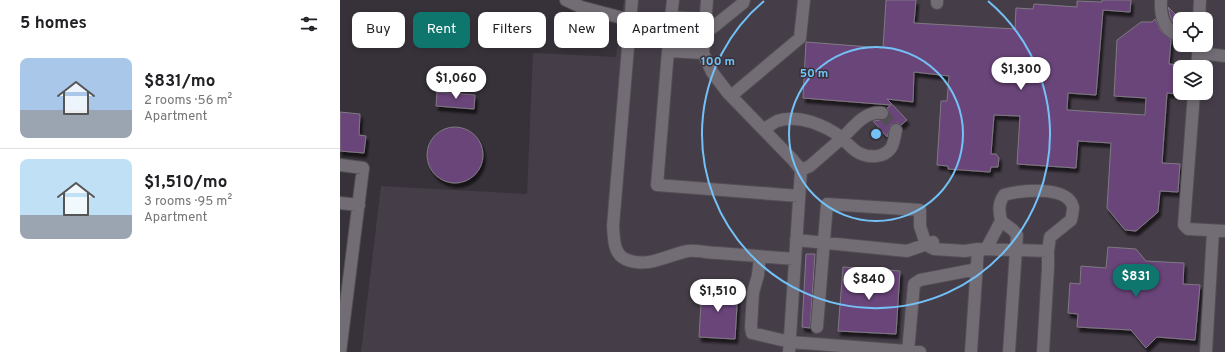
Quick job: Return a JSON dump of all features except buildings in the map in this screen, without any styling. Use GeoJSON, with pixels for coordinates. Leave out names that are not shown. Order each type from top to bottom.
{"type":"FeatureCollection","features":[{"type":"Feature","properties":{"kind":"lane"},"geometry":{"type":"LineString","coordinates":[[566,0],[581,7],[617,17]]}},
{"type":"Feature","properties":{"kind":"lane"},"geometry":{"type":"LineString","coordinates":[[631,12],[632,0]]}},
{"type":"Feature","properties":{"kind":"lane"},"geometry":{"type":"LineString","coordinates":[[672,12],[673,0]]}},
{"type":"Feature","properties":{"kind":"lane"},"geometry":{"type":"LineString","coordinates":[[706,12],[707,0]]}},
{"type":"Feature","properties":{"kind":"lane"},"geometry":{"type":"LineString","coordinates":[[714,26],[743,3],[744,0]]}},
{"type":"Feature","properties":{"kind":"lane"},"geometry":{"type":"LineString","coordinates":[[731,96],[800,38],[804,0]]}},
{"type":"Feature","properties":{"kind":"lane"},"geometry":{"type":"LineString","coordinates":[[1161,0],[1160,11],[1167,28],[1173,34]]}},
{"type":"Feature","properties":{"kind":"lane"},"geometry":{"type":"LineString","coordinates":[[1199,12],[1200,0]]}},
{"type":"Feature","properties":{"kind":"lane"},"geometry":{"type":"LineString","coordinates":[[628,48],[613,226],[614,244],[618,252],[624,258],[635,262],[646,263],[660,261],[689,251],[795,259]]}},
{"type":"Feature","properties":{"kind":"lane"},"geometry":{"type":"LineString","coordinates":[[703,48],[703,53],[712,72],[731,96],[794,160],[800,170],[790,347]]}},
{"type":"Feature","properties":{"kind":"lane"},"geometry":{"type":"LineString","coordinates":[[703,53],[668,51],[657,185],[799,196]]}},
{"type":"Feature","properties":{"kind":"lane"},"geometry":{"type":"LineString","coordinates":[[1210,52],[1225,56]]}},
{"type":"Feature","properties":{"kind":"lane"},"geometry":{"type":"LineString","coordinates":[[1193,100],[1184,225],[1188,229],[1219,231],[1206,352]]}},
{"type":"Feature","properties":{"kind":"lane"},"geometry":{"type":"LineString","coordinates":[[800,170],[810,166],[863,117],[875,112],[882,113]]}},
{"type":"Feature","properties":{"kind":"lane"},"geometry":{"type":"LineString","coordinates":[[764,129],[777,121],[794,119],[811,121],[833,131],[858,152],[869,156],[879,156],[886,153],[892,147],[896,130]]}},
{"type":"Feature","properties":{"kind":"lane"},"geometry":{"type":"LineString","coordinates":[[340,165],[363,168],[340,352]]}},
{"type":"Feature","properties":{"kind":"lane"},"geometry":{"type":"LineString","coordinates":[[971,352],[977,269],[982,249],[1001,221],[999,208],[1000,201],[1004,195],[1029,190],[1046,191],[1062,195],[1069,200],[1073,206],[1071,220],[1050,237],[1043,352]]}},
{"type":"Feature","properties":{"kind":"lane"},"geometry":{"type":"LineString","coordinates":[[340,203],[359,205]]}},
{"type":"Feature","properties":{"kind":"lane"},"geometry":{"type":"LineString","coordinates":[[817,327],[827,204],[920,210],[920,226],[926,245],[934,249],[964,251],[982,249],[1048,251]]}},
{"type":"Feature","properties":{"kind":"lane"},"geometry":{"type":"LineString","coordinates":[[1001,221],[1017,235],[1009,352]]}},
{"type":"Feature","properties":{"kind":"lane"},"geometry":{"type":"LineString","coordinates":[[796,240],[907,252],[926,245]]}},
{"type":"Feature","properties":{"kind":"lane"},"geometry":{"type":"LineString","coordinates":[[760,257],[758,275],[753,293],[752,333],[790,347],[912,352],[914,284],[920,280],[977,269]]}},
{"type":"Feature","properties":{"kind":"shaded area"},"geometry":{"type":"Polygon","coordinates":[[[624,0],[1225,0],[1225,352],[361,352],[381,186],[527,194],[533,53],[616,57],[617,48],[714,48],[714,12],[622,12],[624,0]]]}},
{"type":"Feature","properties":{"kind":"tunnel"},"geometry":{"type":"LineString","coordinates":[[882,113],[896,130]]}}]}
